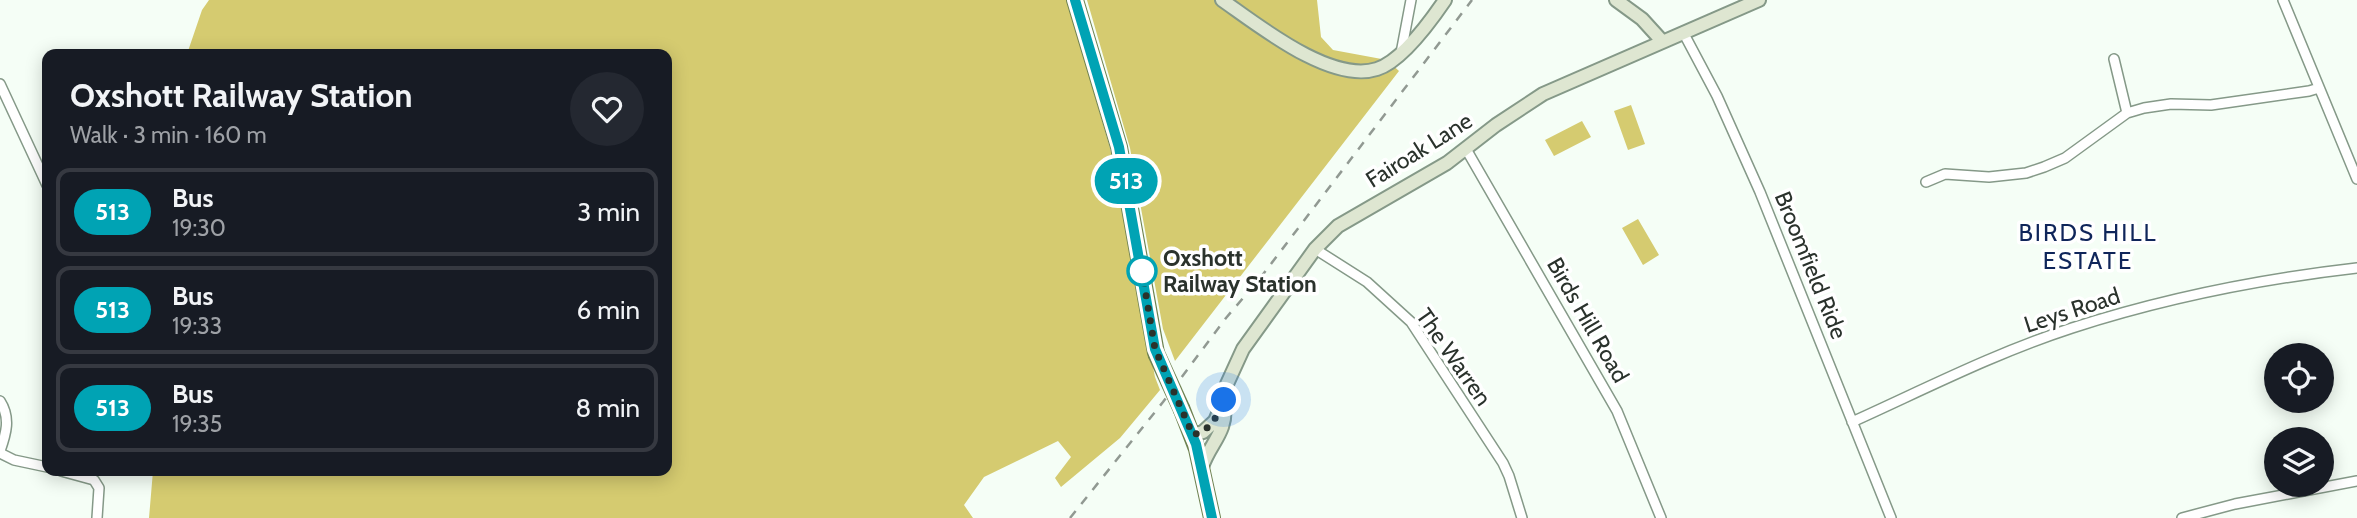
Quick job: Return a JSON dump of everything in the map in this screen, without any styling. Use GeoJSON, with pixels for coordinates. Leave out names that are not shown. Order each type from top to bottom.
{"type":"FeatureCollection","features":[{"type":"Feature","properties":{"kind":"main road"},"geometry":{"type":"LineString","coordinates":[[1075,0],[1119,147],[1156,353],[1193,435],[1212,518]]}},
{"type":"Feature","properties":{"kind":"main road"},"geometry":{"type":"LineString","coordinates":[[1222,0],[1307,57],[1346,70],[1364,72],[1379,69],[1401,55],[1445,0]]}},
{"type":"Feature","properties":{"kind":"main road"},"geometry":{"type":"LineString","coordinates":[[1616,0],[1642,19],[1662,41]]}},
{"type":"Feature","properties":{"kind":"main road","name":"Fairoak Lane"},"geometry":{"type":"LineString","coordinates":[[1193,435],[1209,428],[1215,421],[1227,384],[1243,349],[1315,249],[1338,226],[1447,163],[1543,94],[1759,0]]}},
{"type":"Feature","properties":{"kind":"main road"},"geometry":{"type":"LineString","coordinates":[[1202,467],[1225,423],[1224,400]]}},
{"type":"Feature","properties":{"kind":"street"},"geometry":{"type":"LineString","coordinates":[[1401,55],[1411,0]]}},
{"type":"Feature","properties":{"kind":"street"},"geometry":{"type":"LineString","coordinates":[[2283,0],[2357,179]]}},
{"type":"Feature","properties":{"kind":"street","name":"Broomfield Ride"},"geometry":{"type":"LineString","coordinates":[[1683,33],[1717,96],[1749,167],[1891,518]]}},
{"type":"Feature","properties":{"kind":"street"},"geometry":{"type":"LineString","coordinates":[[2114,59],[2127,113]]}},
{"type":"Feature","properties":{"kind":"street"},"geometry":{"type":"LineString","coordinates":[[0,84],[42,174]]}},
{"type":"Feature","properties":{"kind":"street"},"geometry":{"type":"LineString","coordinates":[[1926,182],[1945,174],[1989,177],[2026,173],[2064,158],[2127,113],[2158,105],[2211,105],[2319,88]]}},
{"type":"Feature","properties":{"kind":"street","name":"Birds Hill Road"},"geometry":{"type":"LineString","coordinates":[[1466,149],[1617,411],[1661,518]]}},
{"type":"Feature","properties":{"kind":"street","name":"The Warren"},"geometry":{"type":"LineString","coordinates":[[1315,249],[1367,282],[1411,322],[1503,463],[1522,518]]}},
{"type":"Feature","properties":{"kind":"street","name":"Leys Road"},"geometry":{"type":"LineString","coordinates":[[1852,422],[1939,380],[2071,328],[2231,286],[2357,268]]}},
{"type":"Feature","properties":{"kind":"street"},"geometry":{"type":"LineString","coordinates":[[0,401],[7,420],[6,435],[0,452],[15,460],[42,466]]}},
{"type":"Feature","properties":{"kind":"street"},"geometry":{"type":"LineString","coordinates":[[79,476],[94,480],[99,488],[97,518]]}},
{"type":"Feature","properties":{"kind":"street"},"geometry":{"type":"LineString","coordinates":[[2182,518],[2235,504],[2357,481]]}},
{"type":"Feature","properties":{"kind":"shaded area"},"geometry":{"type":"Polygon","coordinates":[[[209,0],[1067,0],[1110,148],[1155,377],[1160,390],[1120,438],[1061,487],[1055,478],[1071,457],[1058,441],[984,477],[964,505],[973,518],[149,518],[153,476],[672,476],[672,49],[189,49],[202,10],[209,0]]]}},
{"type":"Feature","properties":{"kind":"shaded area"},"geometry":{"type":"Polygon","coordinates":[[[1087,0],[1317,0],[1321,37],[1333,50],[1387,60],[1399,71],[1175,361],[1163,329],[1130,148],[1087,0]]]}},
{"type":"Feature","properties":{"kind":"shaded area"},"geometry":{"type":"Polygon","coordinates":[[[1631,105],[1645,144],[1628,150],[1614,111],[1631,105]]]}},
{"type":"Feature","properties":{"kind":"shaded area"},"geometry":{"type":"Polygon","coordinates":[[[1582,121],[1591,137],[1554,156],[1545,140],[1582,121]]]}},
{"type":"Feature","properties":{"kind":"shaded area"},"geometry":{"type":"Polygon","coordinates":[[[1638,219],[1659,255],[1643,265],[1622,228],[1638,219]]]}},
{"type":"Feature","properties":{"kind":"railway"},"geometry":{"type":"LineString","coordinates":[[1070,518],[1261,277],[1472,0]]}},
{"type":"Feature","properties":{"kind":"bus line","name":"513"},"geometry":{"type":"LineString","coordinates":[[1075,0],[1119,147],[1155,349],[1196,444],[1212,518]]}},
{"type":"Feature","properties":{"kind":"place","name":"Oxshott Railway Station"},"geometry":{"type":"Point","coordinates":[1142,271]}},
{"type":"Feature","properties":{"kind":"district","name":"BIRDS HILL ESTATE"},"geometry":{"type":"Point","coordinates":[2088,246]}},
{"type":"Feature","properties":{"kind":"route"},"geometry":{"type":"LineString","coordinates":[[1142,271],[1155,349],[1193,435],[1209,428],[1224,400]]}}]}
